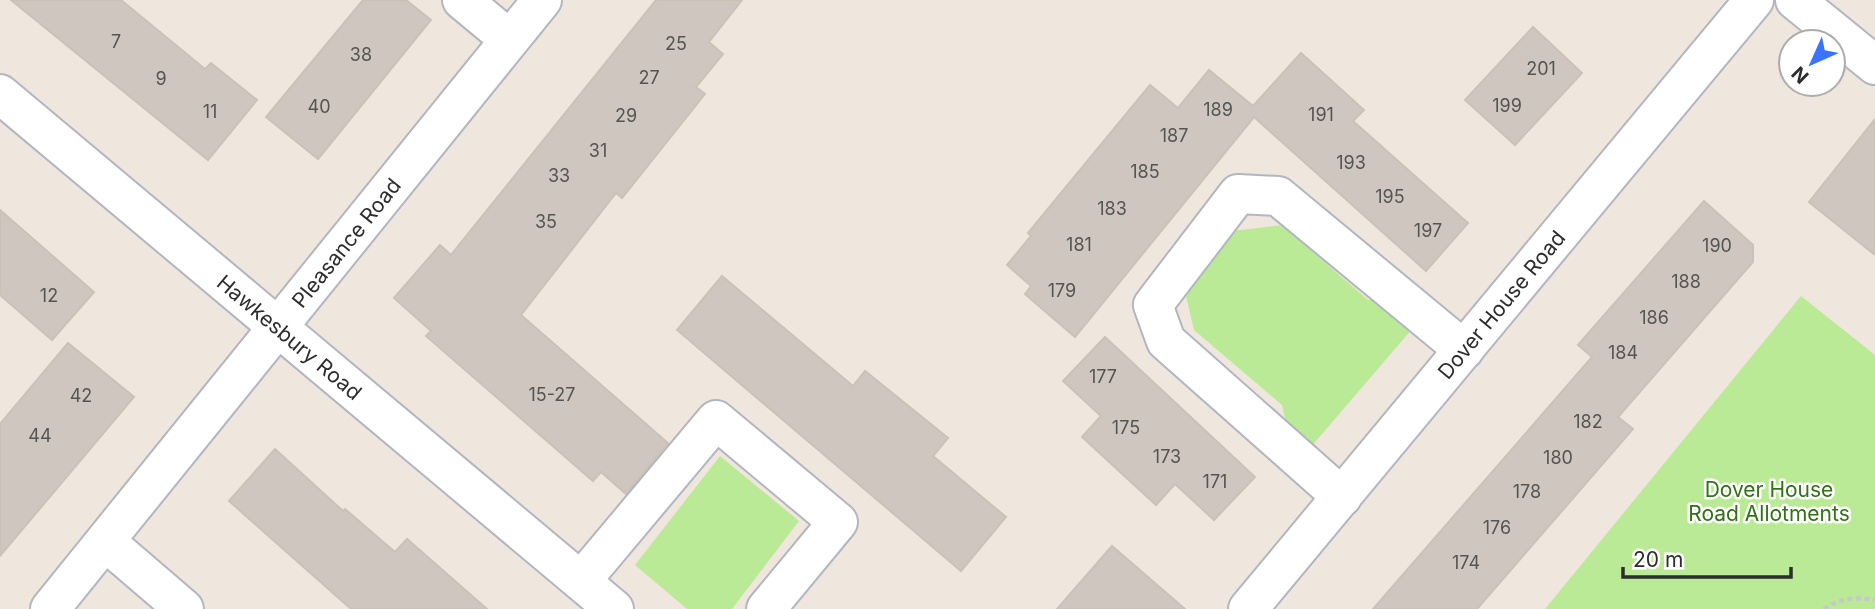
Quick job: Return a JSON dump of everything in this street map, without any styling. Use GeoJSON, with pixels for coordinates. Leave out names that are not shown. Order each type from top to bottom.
{"type":"FeatureCollection","features":[{"type":"Feature","properties":{"kind":"street"},"geometry":{"type":"LineString","coordinates":[[462,0],[509,40]]}},
{"type":"Feature","properties":{"kind":"street","name":"Pleasance Road"},"geometry":{"type":"LineString","coordinates":[[50,609],[542,0]]}},
{"type":"Feature","properties":{"kind":"street","name":"Dover House Road"},"geometry":{"type":"LineString","coordinates":[[1248,609],[1754,0]]}},
{"type":"Feature","properties":{"kind":"street"},"geometry":{"type":"LineString","coordinates":[[1795,0],[1875,65]]}},
{"type":"Feature","properties":{"kind":"street","name":"Hawkesbury Road"},"geometry":{"type":"LineString","coordinates":[[0,94],[614,609]]}},
{"type":"Feature","properties":{"kind":"street"},"geometry":{"type":"LineString","coordinates":[[1342,497],[1166,341],[1153,305],[1238,194],[1278,196],[1464,350]]}},
{"type":"Feature","properties":{"kind":"street"},"geometry":{"type":"LineString","coordinates":[[581,581],[716,420],[838,522],[766,609]]}},
{"type":"Feature","properties":{"kind":"street"},"geometry":{"type":"LineString","coordinates":[[106,542],[184,609]]}},
{"type":"Feature","properties":{"kind":"path"},"geometry":{"type":"LineString","coordinates":[[1824,609],[1833,603],[1862,597],[1875,600]]}},
{"type":"Feature","properties":{"kind":"green space"},"geometry":{"type":"Polygon","coordinates":[[[1282,225],[1368,300],[1388,296],[1419,321],[1310,448],[1287,427],[1282,405],[1194,330],[1185,292],[1233,231],[1282,225]]]}},
{"type":"Feature","properties":{"kind":"green space","name":"Dover House Road Allotments"},"geometry":{"type":"Polygon","coordinates":[[[1801,296],[1875,355],[1875,609],[1545,609],[1801,296]]]}},
{"type":"Feature","properties":{"kind":"green space"},"geometry":{"type":"Polygon","coordinates":[[[720,456],[799,521],[732,609],[687,609],[635,565],[720,456]]]}},
{"type":"Feature","properties":{"kind":"building"},"geometry":{"type":"Polygon","coordinates":[[[11,0],[121,0],[205,69],[211,63],[257,100],[208,160],[11,0]]]}},
{"type":"Feature","properties":{"kind":"building"},"geometry":{"type":"Polygon","coordinates":[[[363,0],[406,0],[431,20],[318,159],[266,117],[363,0]]]}},
{"type":"Feature","properties":{"kind":"building"},"geometry":{"type":"Polygon","coordinates":[[[656,0],[742,0],[709,42],[723,54],[696,87],[705,94],[622,198],[616,193],[521,315],[668,443],[626,494],[601,472],[593,481],[426,336],[431,331],[394,298],[440,245],[451,255],[656,0]]]}},
{"type":"Feature","properties":{"kind":"building"},"geometry":{"type":"Polygon","coordinates":[[[1533,27],[1582,73],[1515,145],[1465,100],[1533,27]]]}},
{"type":"Feature","properties":{"kind":"building"},"geometry":{"type":"Polygon","coordinates":[[[1301,53],[1364,110],[1353,121],[1468,223],[1426,271],[1254,117],[1075,337],[1025,294],[1031,286],[1007,265],[1031,236],[1028,233],[1150,85],[1178,108],[1209,70],[1253,106],[1301,53]]]}},
{"type":"Feature","properties":{"kind":"building"},"geometry":{"type":"Polygon","coordinates":[[[1875,119],[1875,255],[1809,202],[1875,119]]]}},
{"type":"Feature","properties":{"kind":"building"},"geometry":{"type":"Polygon","coordinates":[[[1704,201],[1753,245],[1753,262],[1618,417],[1633,429],[1477,609],[1373,609],[1592,357],[1578,345],[1704,201]]]}},
{"type":"Feature","properties":{"kind":"building"},"geometry":{"type":"Polygon","coordinates":[[[0,210],[94,292],[52,340],[0,295],[0,210]]]}},
{"type":"Feature","properties":{"kind":"building"},"geometry":{"type":"Polygon","coordinates":[[[722,276],[853,386],[865,371],[948,438],[933,456],[1006,517],[961,571],[677,330],[722,276]]]}},
{"type":"Feature","properties":{"kind":"building"},"geometry":{"type":"Polygon","coordinates":[[[1105,337],[1255,477],[1214,520],[1175,484],[1156,505],[1082,437],[1101,416],[1063,381],[1105,337]]]}},
{"type":"Feature","properties":{"kind":"building"},"geometry":{"type":"Polygon","coordinates":[[[68,343],[134,397],[0,556],[0,424],[68,343]]]}},
{"type":"Feature","properties":{"kind":"building"},"geometry":{"type":"Polygon","coordinates":[[[275,449],[343,511],[345,509],[395,552],[407,539],[487,609],[351,609],[229,501],[275,449]]]}},
{"type":"Feature","properties":{"kind":"building"},"geometry":{"type":"Polygon","coordinates":[[[1112,546],[1185,609],[1057,609],[1112,546]]]}}]}
